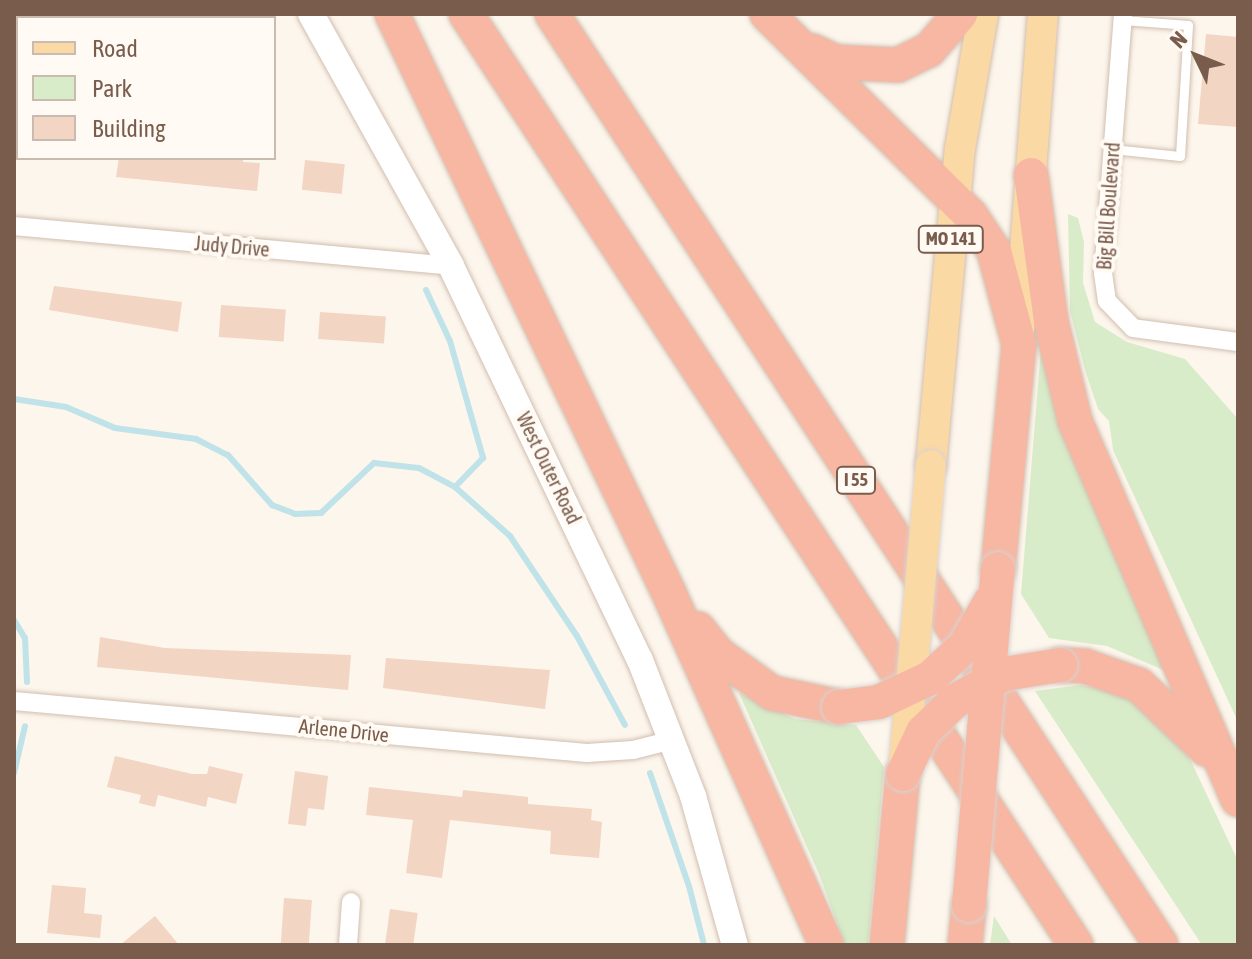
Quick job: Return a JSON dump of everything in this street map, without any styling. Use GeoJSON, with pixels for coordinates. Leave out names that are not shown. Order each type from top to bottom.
{"type":"FeatureCollection","features":[{"type":"Feature","properties":{"kind":"highway"},"geometry":{"type":"LineString","coordinates":[[392,14],[668,591],[826,945]]}},
{"type":"Feature","properties":{"kind":"highway"},"geometry":{"type":"LineString","coordinates":[[466,14],[1076,945]]}},
{"type":"Feature","properties":{"kind":"highway","name":"I 55"},"geometry":{"type":"LineString","coordinates":[[552,14],[1161,945]]}},
{"type":"Feature","properties":{"kind":"highway"},"geometry":{"type":"LineString","coordinates":[[767,14],[954,199],[994,251],[1019,344],[965,945]]}},
{"type":"Feature","properties":{"kind":"highway"},"geometry":{"type":"LineString","coordinates":[[799,45],[836,62],[898,65],[929,50],[960,14]]}},
{"type":"Feature","properties":{"kind":"highway"},"geometry":{"type":"LineString","coordinates":[[1031,175],[1051,321],[1075,421],[1232,786]]}},
{"type":"Feature","properties":{"kind":"highway"},"geometry":{"type":"LineString","coordinates":[[668,591],[718,654],[745,677],[806,704],[839,707],[879,702],[910,690],[965,646],[997,578]]}},
{"type":"Feature","properties":{"kind":"highway"},"geometry":{"type":"LineString","coordinates":[[902,787],[923,732],[938,715],[988,681],[1060,665],[1085,666],[1139,685],[1189,728],[1232,786]]}},
{"type":"Feature","properties":{"kind":"highway","name":"MO 141"},"geometry":{"type":"LineString","coordinates":[[887,945],[902,787]]}},
{"type":"Feature","properties":{"kind":"main road","name":"MO 141"},"geometry":{"type":"LineString","coordinates":[[902,787],[954,199],[983,14]]}},
{"type":"Feature","properties":{"kind":"main road"},"geometry":{"type":"LineString","coordinates":[[1019,344],[1043,14]]}},
{"type":"Feature","properties":{"kind":"street","name":"West Outer Road"},"geometry":{"type":"LineString","coordinates":[[311,14],[451,266],[597,569],[673,740],[707,840],[735,945]]}},
{"type":"Feature","properties":{"kind":"street","name":"Big Bill Boulevard"},"geometry":{"type":"LineString","coordinates":[[1123,17],[1103,273],[1113,312],[1146,332],[1238,342]]}},
{"type":"Feature","properties":{"kind":"street","name":"Judy Drive"},"geometry":{"type":"LineString","coordinates":[[14,226],[451,266]]}},
{"type":"Feature","properties":{"kind":"street","name":"Arlene Drive"},"geometry":{"type":"LineString","coordinates":[[14,701],[587,753],[633,750],[673,740]]}},
{"type":"Feature","properties":{"kind":"street"},"geometry":{"type":"LineString","coordinates":[[348,945],[351,902]]}},
{"type":"Feature","properties":{"kind":"lane"},"geometry":{"type":"LineString","coordinates":[[1112,149],[1180,156],[1188,25],[1123,17]]}},
{"type":"Feature","properties":{"kind":"green space"},"geometry":{"type":"Polygon","coordinates":[[[1068,214],[1078,218],[1084,242],[1083,283],[1095,322],[1127,342],[1185,359],[1238,419],[1238,722],[1113,450],[1109,421],[1098,409],[1070,311],[1068,214]]]}},
{"type":"Feature","properties":{"kind":"green space"},"geometry":{"type":"Polygon","coordinates":[[[1041,348],[1168,672],[1107,646],[1049,638],[1021,594],[1041,348]]]}},
{"type":"Feature","properties":{"kind":"green space"},"geometry":{"type":"Polygon","coordinates":[[[1081,685],[1120,694],[1140,705],[1190,759],[1238,861],[1238,945],[1202,945],[1035,691],[1081,685]]]}},
{"type":"Feature","properties":{"kind":"green space"},"geometry":{"type":"Polygon","coordinates":[[[739,693],[795,719],[856,725],[884,767],[868,945],[845,945],[819,874],[739,693]]]}},
{"type":"Feature","properties":{"kind":"green space"},"geometry":{"type":"Polygon","coordinates":[[[994,916],[1012,945],[990,945],[994,916]]]}},
{"type":"Feature","properties":{"kind":"building"},"geometry":{"type":"Polygon","coordinates":[[[1206,34],[1238,37],[1238,127],[1198,124],[1206,34]]]}},
{"type":"Feature","properties":{"kind":"building"},"geometry":{"type":"Polygon","coordinates":[[[119,160],[243,160],[260,163],[257,191],[116,177],[119,160]]]}},
{"type":"Feature","properties":{"kind":"building"},"geometry":{"type":"Polygon","coordinates":[[[305,160],[345,164],[342,194],[302,190],[305,160]]]}},
{"type":"Feature","properties":{"kind":"building"},"geometry":{"type":"Polygon","coordinates":[[[54,286],[182,302],[178,332],[49,310],[54,286]]]}},
{"type":"Feature","properties":{"kind":"building"},"geometry":{"type":"Polygon","coordinates":[[[221,305],[286,310],[284,341],[219,337],[221,305]]]}},
{"type":"Feature","properties":{"kind":"building"},"geometry":{"type":"Polygon","coordinates":[[[320,312],[386,317],[384,344],[318,339],[320,312]]]}},
{"type":"Feature","properties":{"kind":"building"},"geometry":{"type":"Polygon","coordinates":[[[100,637],[165,648],[351,655],[348,690],[97,667],[100,637]]]}},
{"type":"Feature","properties":{"kind":"building"},"geometry":{"type":"Polygon","coordinates":[[[386,658],[550,670],[545,709],[383,688],[386,658]]]}},
{"type":"Feature","properties":{"kind":"building"},"geometry":{"type":"Polygon","coordinates":[[[115,756],[192,774],[207,774],[209,766],[243,774],[236,804],[208,797],[206,807],[158,795],[155,807],[139,803],[141,795],[107,787],[115,756]]]}},
{"type":"Feature","properties":{"kind":"building"},"geometry":{"type":"Polygon","coordinates":[[[295,771],[328,776],[324,810],[308,808],[306,826],[288,824],[295,771]]]}},
{"type":"Feature","properties":{"kind":"building"},"geometry":{"type":"Polygon","coordinates":[[[369,787],[462,797],[463,790],[528,797],[528,804],[592,809],[591,820],[602,822],[599,858],[550,854],[551,831],[450,820],[442,878],[406,873],[413,820],[366,815],[369,787]]]}},
{"type":"Feature","properties":{"kind":"building"},"geometry":{"type":"Polygon","coordinates":[[[52,885],[86,888],[84,913],[102,915],[100,938],[47,933],[52,885]]]}},
{"type":"Feature","properties":{"kind":"building"},"geometry":{"type":"Polygon","coordinates":[[[284,898],[312,900],[309,945],[281,945],[284,898]]]}},
{"type":"Feature","properties":{"kind":"building"},"geometry":{"type":"Polygon","coordinates":[[[390,909],[418,913],[413,945],[385,945],[390,909]]]}},
{"type":"Feature","properties":{"kind":"building"},"geometry":{"type":"Polygon","coordinates":[[[155,916],[179,945],[120,945],[155,916]]]}},
{"type":"Feature","properties":{"kind":"waterway"},"geometry":{"type":"LineString","coordinates":[[426,290],[450,341],[483,458],[455,487]]}},
{"type":"Feature","properties":{"kind":"waterway"},"geometry":{"type":"LineString","coordinates":[[14,399],[66,407],[115,428],[196,439],[228,455],[272,505],[295,514],[321,513],[374,463],[419,468],[455,487],[510,536],[577,636],[625,725]]}},
{"type":"Feature","properties":{"kind":"waterway"},"geometry":{"type":"LineString","coordinates":[[14,620],[25,638],[27,682]]}},
{"type":"Feature","properties":{"kind":"waterway"},"geometry":{"type":"LineString","coordinates":[[14,773],[25,726]]}},
{"type":"Feature","properties":{"kind":"waterway"},"geometry":{"type":"LineString","coordinates":[[650,773],[689,886],[704,945]]}}]}
